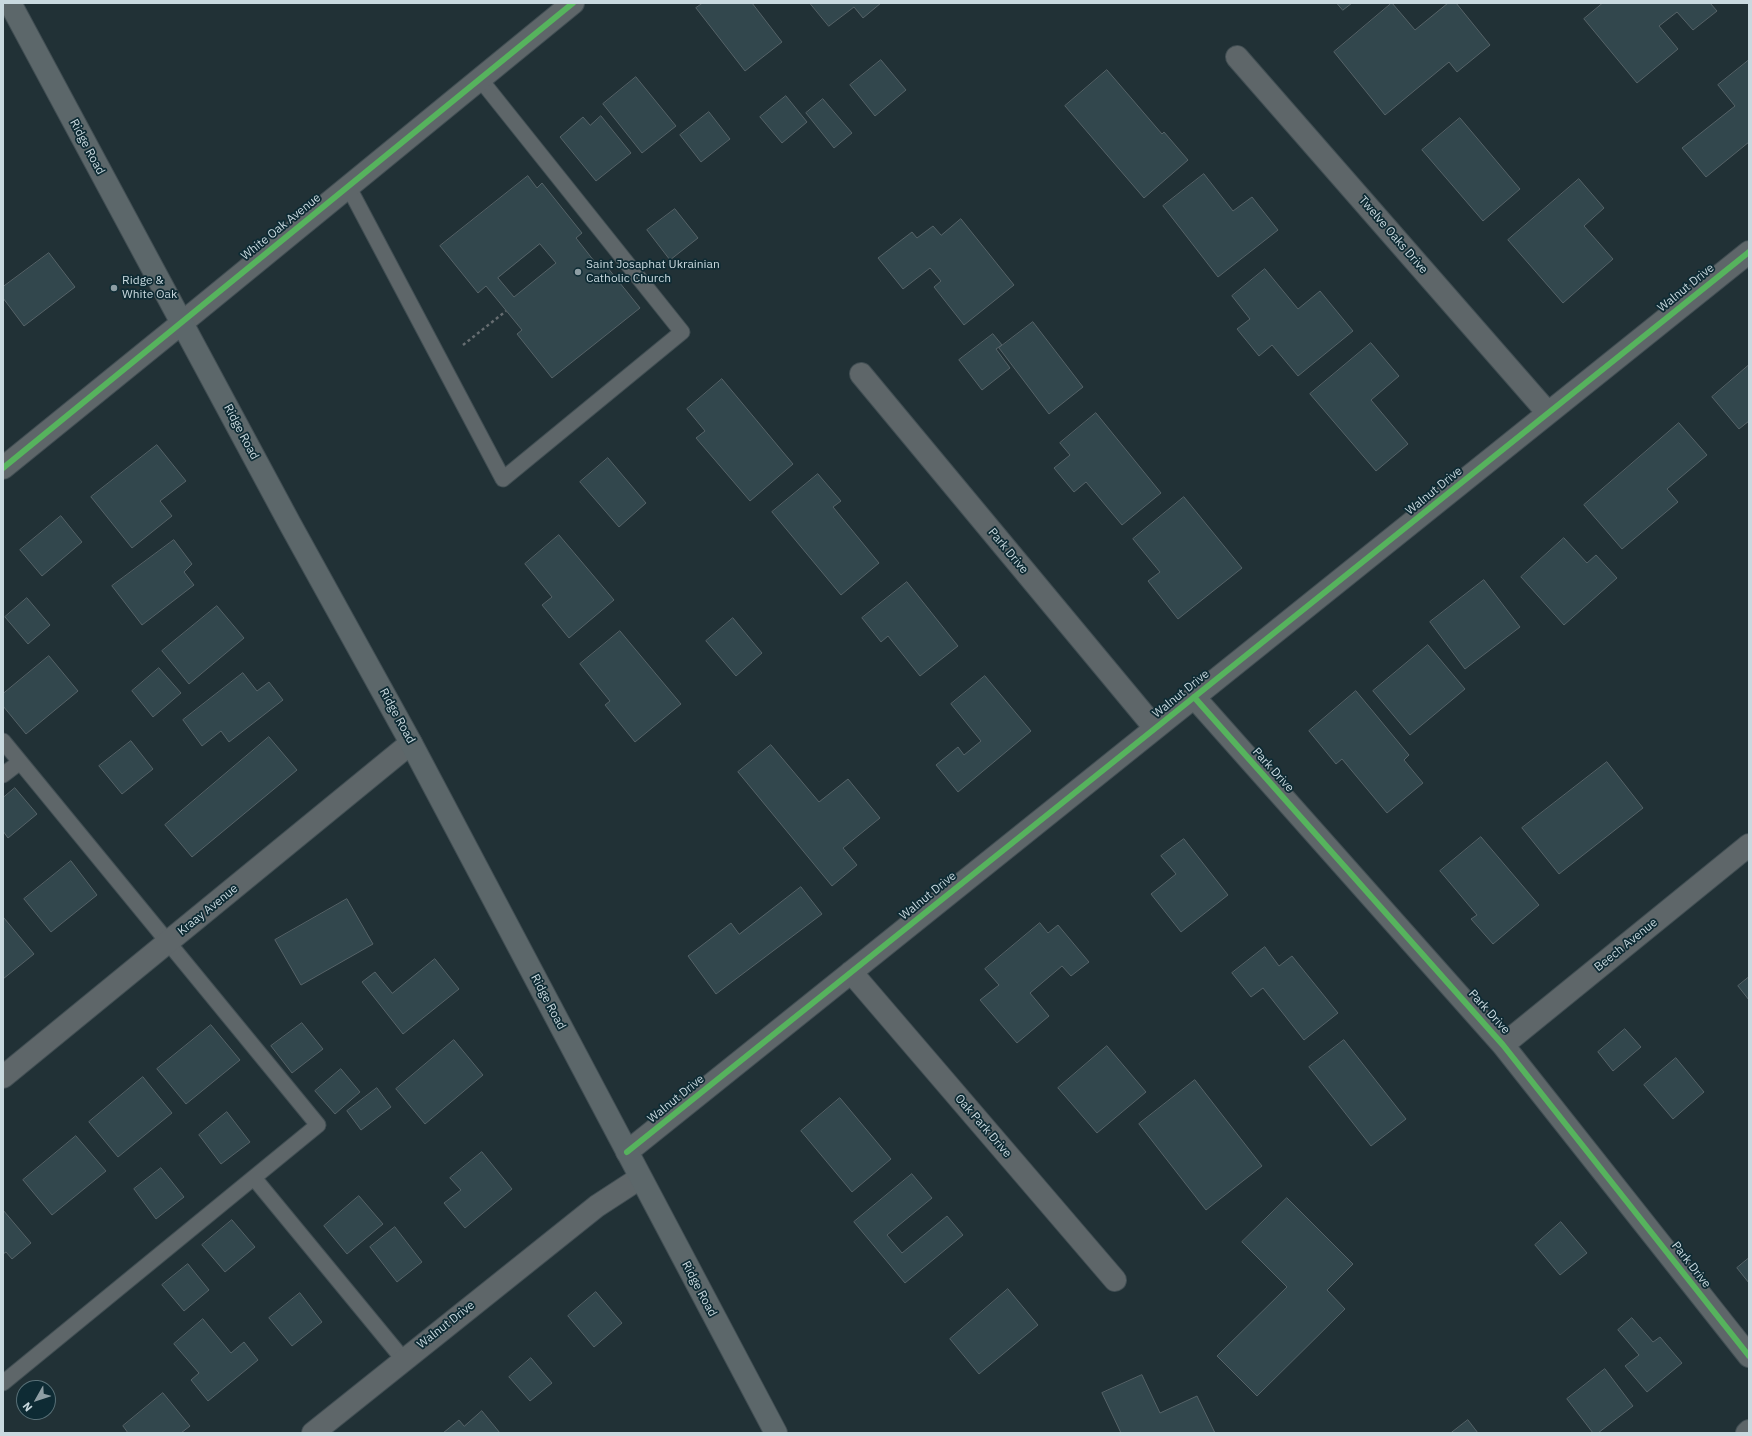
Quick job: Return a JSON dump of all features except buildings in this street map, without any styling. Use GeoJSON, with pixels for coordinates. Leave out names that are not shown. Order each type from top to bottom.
{"type":"FeatureCollection","features":[{"type":"Feature","properties":{"kind":"main road","name":"Ridge Road"},"geometry":{"type":"LineString","coordinates":[[10,3],[183,322],[294,531],[412,743],[640,1178],[776,1433]]}},
{"type":"Feature","properties":{"kind":"street","name":"White Oak Avenue"},"geometry":{"type":"LineString","coordinates":[[3,468],[573,3]]}},
{"type":"Feature","properties":{"kind":"street","name":"Twelve Oaks Drive"},"geometry":{"type":"LineString","coordinates":[[1237,57],[1548,413]]}},
{"type":"Feature","properties":{"kind":"street","name":"Walnut Drive"},"geometry":{"type":"LineString","coordinates":[[627,1152],[1749,252]]}},
{"type":"Feature","properties":{"kind":"street","name":"Park Drive"},"geometry":{"type":"LineString","coordinates":[[861,374],[1155,728]]}},
{"type":"Feature","properties":{"kind":"street","name":"Park Drive"},"geometry":{"type":"LineString","coordinates":[[1194,697],[1503,1045],[1749,1356]]}},
{"type":"Feature","properties":{"kind":"street","name":"Kraay Avenue"},"geometry":{"type":"LineString","coordinates":[[3,1077],[412,743]]}},
{"type":"Feature","properties":{"kind":"street","name":"Beech Avenue"},"geometry":{"type":"LineString","coordinates":[[1503,1045],[1749,845]]}},
{"type":"Feature","properties":{"kind":"street","name":"Oak Park Drive"},"geometry":{"type":"LineString","coordinates":[[851,972],[1115,1280]]}},
{"type":"Feature","properties":{"kind":"street","name":"Walnut Drive"},"geometry":{"type":"LineString","coordinates":[[312,1433],[597,1206],[640,1178]]}},
{"type":"Feature","properties":{"kind":"lane"},"geometry":{"type":"LineString","coordinates":[[348,186],[503,479],[682,332],[480,79]]}},
{"type":"Feature","properties":{"kind":"lane"},"geometry":{"type":"LineString","coordinates":[[3,742],[318,1125],[3,1383]]}},
{"type":"Feature","properties":{"kind":"lane"},"geometry":{"type":"LineString","coordinates":[[3,776],[20,762]]}},
{"type":"Feature","properties":{"kind":"lane"},"geometry":{"type":"LineString","coordinates":[[254,1178],[404,1359]]}},
{"type":"Feature","properties":{"kind":"path"},"geometry":{"type":"LineString","coordinates":[[463,346],[506,311]]}},
{"type":"Feature","properties":{"kind":"cycle path"},"geometry":{"type":"LineString","coordinates":[[3,468],[573,3]]}},
{"type":"Feature","properties":{"kind":"cycle path"},"geometry":{"type":"LineString","coordinates":[[627,1152],[1749,252]]}},
{"type":"Feature","properties":{"kind":"cycle path"},"geometry":{"type":"LineString","coordinates":[[1194,697],[1503,1045],[1749,1356]]}},
{"type":"Feature","properties":{"kind":"place","name":"Saint Josaphat Ukrainian Catholic Church"},"geometry":{"type":"Point","coordinates":[578,272]}},
{"type":"Feature","properties":{"kind":"place","name":"Ridge & White Oak"},"geometry":{"type":"Point","coordinates":[114,288]}}]}
